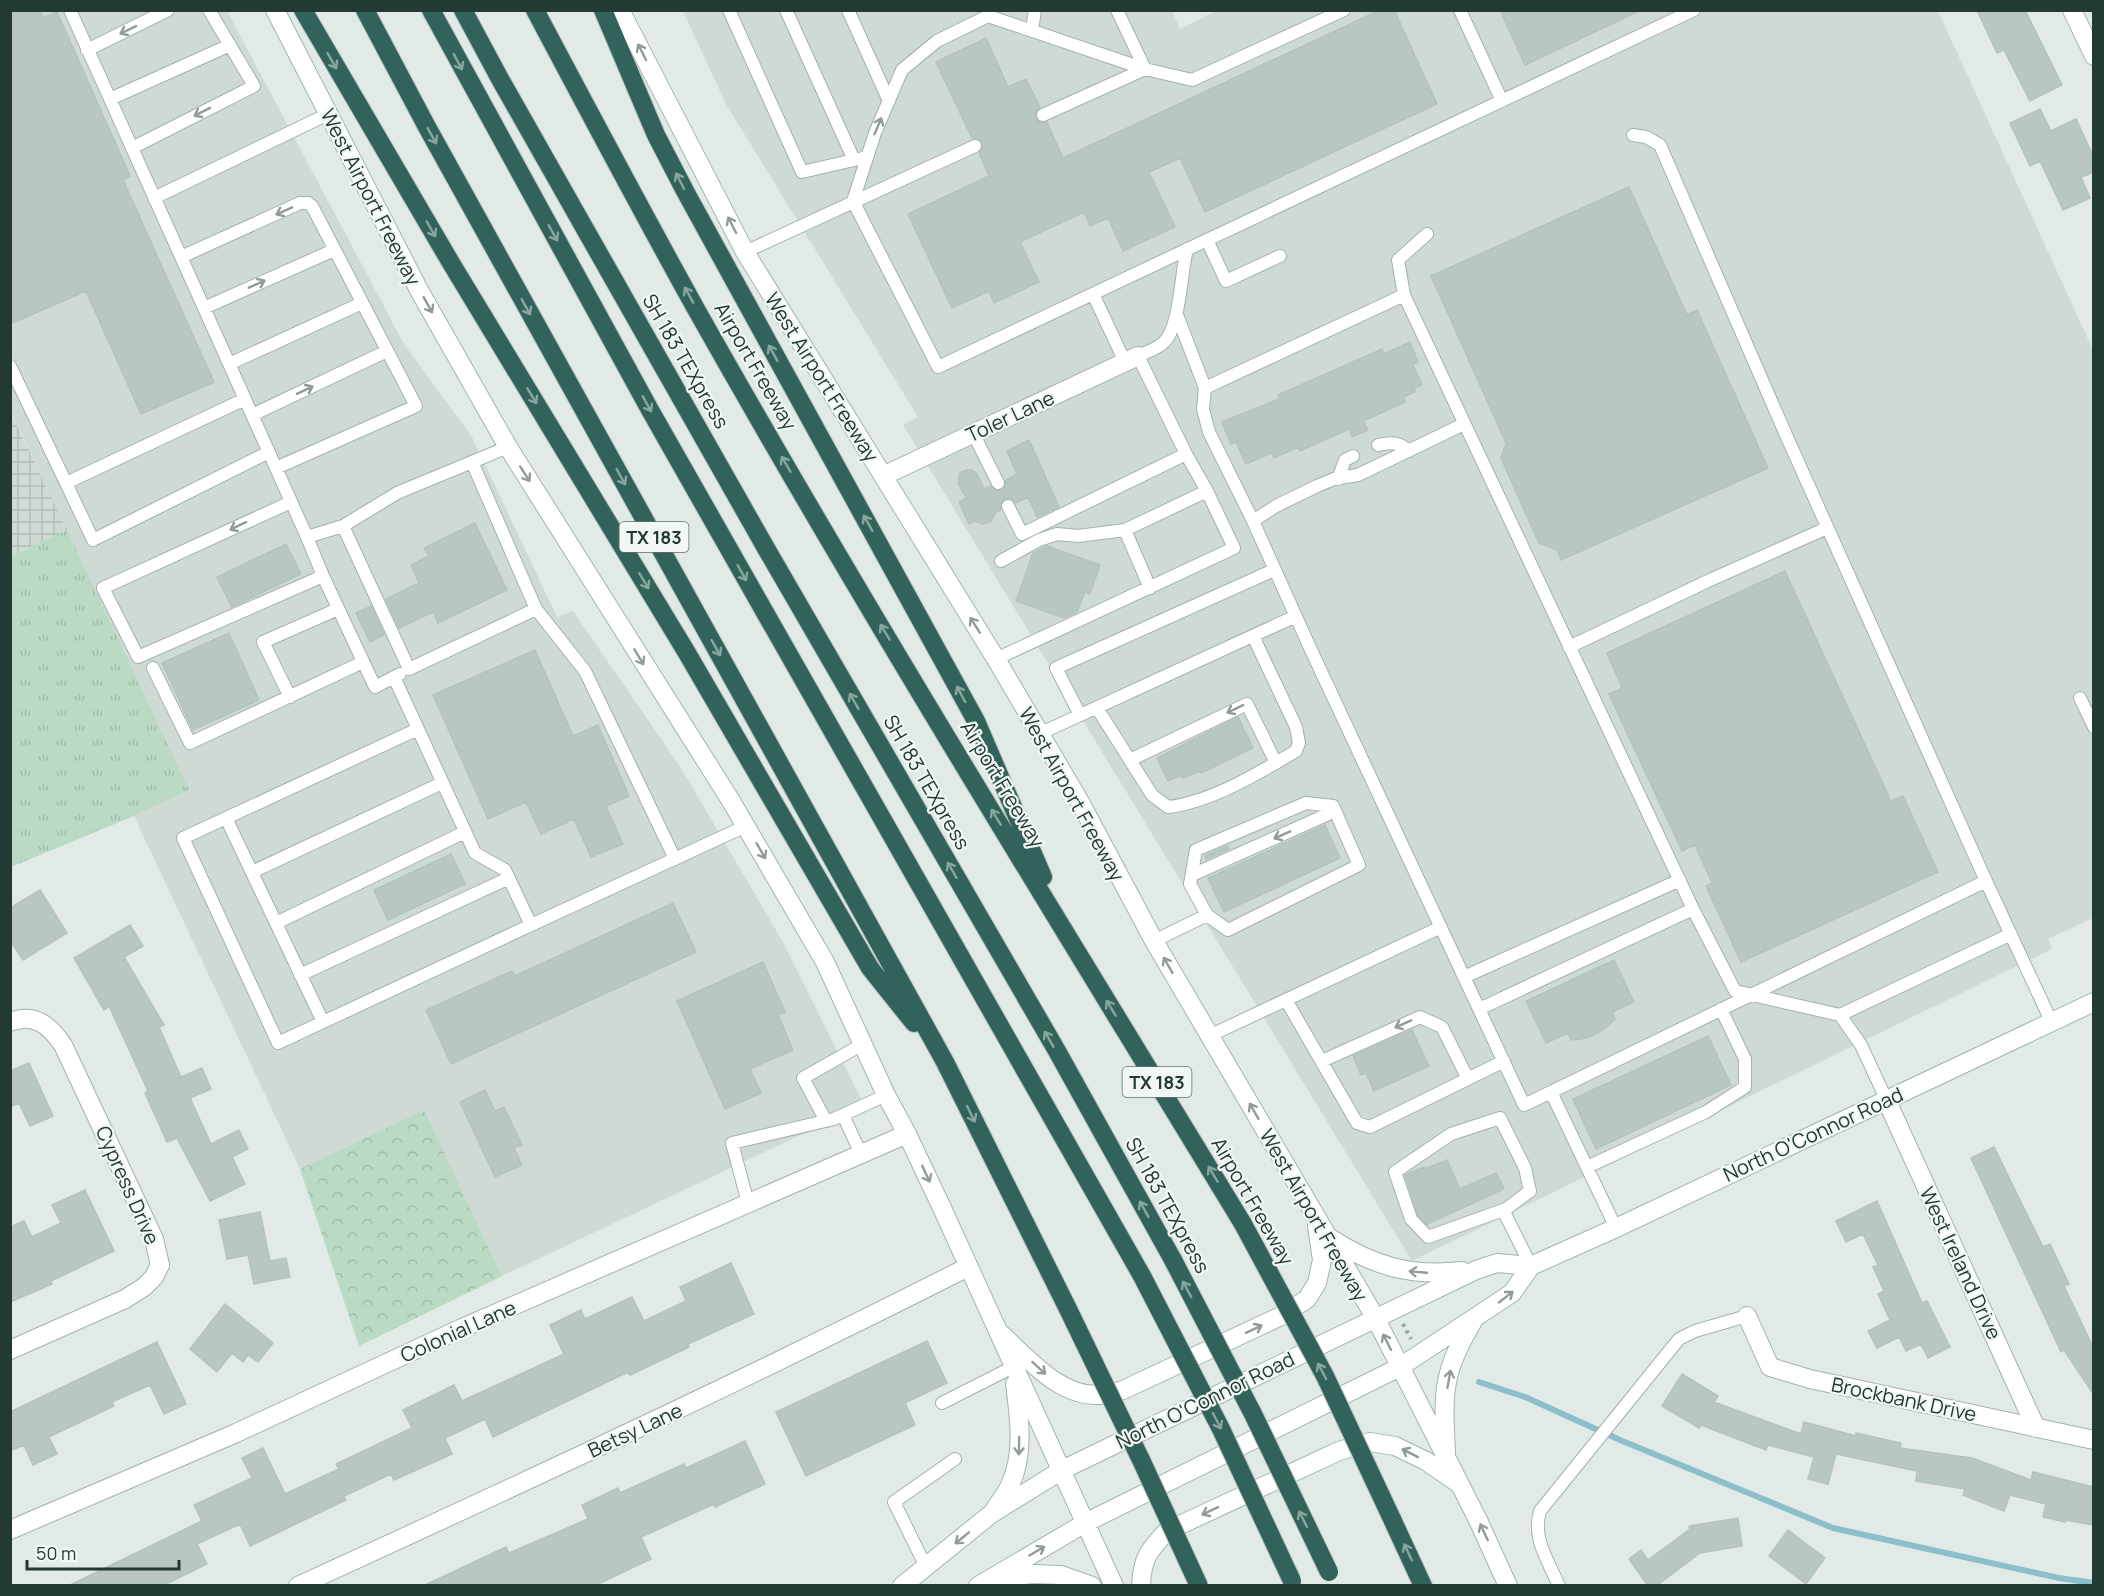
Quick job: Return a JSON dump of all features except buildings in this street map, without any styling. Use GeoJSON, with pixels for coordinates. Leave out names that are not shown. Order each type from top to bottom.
{"type":"FeatureCollection","features":[{"type":"Feature","properties":{"kind":"highway"},"geometry":{"type":"LineString","coordinates":[[303,10],[451,263],[687,653],[870,968],[945,1062]]}},
{"type":"Feature","properties":{"kind":"highway","name":"TX 183"},"geometry":{"type":"LineString","coordinates":[[364,10],[438,148],[945,1062],[1068,1309],[1199,1586]]}},
{"type":"Feature","properties":{"kind":"highway"},"geometry":{"type":"LineString","coordinates":[[431,10],[656,421],[1142,1276],[1221,1429],[1293,1583]]}},
{"type":"Feature","properties":{"kind":"highway","name":"SH 183 TEXpress"},"geometry":{"type":"LineString","coordinates":[[463,10],[738,499],[1057,1051],[1173,1260],[1253,1414],[1332,1579]]}},
{"type":"Feature","properties":{"kind":"highway","name":"Airport Freeway"},"geometry":{"type":"LineString","coordinates":[[535,10],[614,161],[697,311],[891,642],[1243,1224],[1325,1376],[1423,1586]]}},
{"type":"Feature","properties":{"kind":"highway"},"geometry":{"type":"LineString","coordinates":[[603,10],[656,135],[685,191],[976,721],[1070,939]]}},
{"type":"Feature","properties":{"kind":"main road","name":"West Airport Freeway"},"geometry":{"type":"LineString","coordinates":[[275,10],[420,292],[508,447],[746,826],[825,962],[886,1095],[907,1134],[1114,1586]]}},
{"type":"Feature","properties":{"kind":"main road","name":"West Airport Freeway"},"geometry":{"type":"LineString","coordinates":[[620,10],[745,252],[996,659],[1080,802],[1154,941],[1375,1317],[1460,1484],[1508,1586]]}},
{"type":"Feature","properties":{"kind":"main road"},"geometry":{"type":"LineString","coordinates":[[2072,10],[2094,56]]}},
{"type":"Feature","properties":{"kind":"main road","name":"Toler Lane"},"geometry":{"type":"LineString","coordinates":[[883,476],[1132,359]]}},
{"type":"Feature","properties":{"kind":"main road","name":"North O'Connor Road"},"geometry":{"type":"LineString","coordinates":[[985,1584],[1086,1522],[1400,1367],[1512,1293],[1532,1266],[2094,1002]]}},
{"type":"Feature","properties":{"kind":"main road","name":"Cypress Drive"},"geometry":{"type":"LineString","coordinates":[[10,1022],[33,1018],[54,1032],[63,1045],[154,1239],[160,1265],[154,1277],[144,1287],[125,1299],[10,1350]]}},
{"type":"Feature","properties":{"kind":"main road","name":"West Ireland Drive"},"geometry":{"type":"LineString","coordinates":[[1886,1099],[2036,1428]]}},
{"type":"Feature","properties":{"kind":"main road","name":"Colonial Lane"},"geometry":{"type":"LineString","coordinates":[[10,1530],[234,1434],[460,1329],[907,1134]]}},
{"type":"Feature","properties":{"kind":"main road"},"geometry":{"type":"LineString","coordinates":[[996,1329],[1053,1380],[1074,1392],[1100,1395],[1123,1390],[1281,1316],[1307,1299],[1317,1283],[1322,1260],[1315,1216]]}},
{"type":"Feature","properties":{"kind":"main road"},"geometry":{"type":"LineString","coordinates":[[1328,1237],[1353,1253],[1383,1266],[1414,1273],[1476,1270]]}},
{"type":"Feature","properties":{"kind":"main road","name":"North O'Connor Road"},"geometry":{"type":"LineString","coordinates":[[902,1586],[991,1514],[1062,1470],[1476,1270],[1497,1263],[1532,1266]]}},
{"type":"Feature","properties":{"kind":"main road","name":"Betsy Lane"},"geometry":{"type":"LineString","coordinates":[[298,1586],[790,1357],[968,1267]]}},
{"type":"Feature","properties":{"kind":"main road","name":"Brockbank Drive"},"geometry":{"type":"LineString","coordinates":[[1747,1316],[1770,1367],[1810,1379],[2094,1440]]}},
{"type":"Feature","properties":{"kind":"main road"},"geometry":{"type":"LineString","coordinates":[[1446,1458],[1445,1410],[1448,1375],[1456,1351],[1474,1320]]}},
{"type":"Feature","properties":{"kind":"main road"},"geometry":{"type":"LineString","coordinates":[[991,1514],[1011,1485],[1019,1456],[1019,1416],[1013,1367]]}},
{"type":"Feature","properties":{"kind":"main road"},"geometry":{"type":"LineString","coordinates":[[1141,1586],[1142,1569],[1148,1550],[1167,1531],[1359,1445],[1370,1442],[1395,1446],[1426,1461],[1460,1484]]}},
{"type":"Feature","properties":{"kind":"main road"},"geometry":{"type":"LineString","coordinates":[[985,1584],[1032,1574],[1061,1575],[1092,1586]]}},
{"type":"Feature","properties":{"kind":"lane"},"geometry":{"type":"LineString","coordinates":[[70,10],[308,537],[323,576],[375,687],[536,609]]}},
{"type":"Feature","properties":{"kind":"lane"},"geometry":{"type":"LineString","coordinates":[[87,50],[168,10]]}},
{"type":"Feature","properties":{"kind":"lane"},"geometry":{"type":"LineString","coordinates":[[132,148],[254,86],[209,10]]}},
{"type":"Feature","properties":{"kind":"lane"},"geometry":{"type":"LineString","coordinates":[[729,10],[802,172],[867,157]]}},
{"type":"Feature","properties":{"kind":"lane"},"geometry":{"type":"LineString","coordinates":[[786,10],[854,160]]}},
{"type":"Feature","properties":{"kind":"lane"},"geometry":{"type":"LineString","coordinates":[[848,10],[889,101]]}},
{"type":"Feature","properties":{"kind":"lane"},"geometry":{"type":"LineString","coordinates":[[1032,30],[1035,10]]}},
{"type":"Feature","properties":{"kind":"lane"},"geometry":{"type":"LineString","coordinates":[[1117,10],[1145,69]]}},
{"type":"Feature","properties":{"kind":"lane"},"geometry":{"type":"LineString","coordinates":[[1344,10],[1192,80],[1145,69],[988,16],[973,16],[937,41],[902,70],[867,157],[853,201],[938,367],[1694,10]]}},
{"type":"Feature","properties":{"kind":"lane"},"geometry":{"type":"LineString","coordinates":[[1460,10],[1502,101]]}},
{"type":"Feature","properties":{"kind":"lane"},"geometry":{"type":"LineString","coordinates":[[110,99],[230,45]]}},
{"type":"Feature","properties":{"kind":"lane"},"geometry":{"type":"LineString","coordinates":[[1043,115],[1145,69]]}},
{"type":"Feature","properties":{"kind":"lane"},"geometry":{"type":"LineString","coordinates":[[154,198],[328,114]]}},
{"type":"Feature","properties":{"kind":"lane"},"geometry":{"type":"LineString","coordinates":[[1633,135],[1646,137],[1660,145],[1827,528],[2051,1021]]}},
{"type":"Feature","properties":{"kind":"lane"},"geometry":{"type":"LineString","coordinates":[[745,252],[975,146]]}},
{"type":"Feature","properties":{"kind":"lane"},"geometry":{"type":"LineString","coordinates":[[181,257],[305,202],[312,206],[416,406],[276,468]]}},
{"type":"Feature","properties":{"kind":"lane"},"geometry":{"type":"LineString","coordinates":[[1426,234],[1398,260],[1404,295],[1569,647],[1735,991],[1840,1015],[2011,934]]}},
{"type":"Feature","properties":{"kind":"lane"},"geometry":{"type":"LineString","coordinates":[[1207,240],[1226,281],[1280,256]]}},
{"type":"Feature","properties":{"kind":"lane"},"geometry":{"type":"LineString","coordinates":[[1132,359],[1165,343],[1178,315],[1183,264],[1187,249]]}},
{"type":"Feature","properties":{"kind":"lane"},"geometry":{"type":"LineString","coordinates":[[204,308],[334,250]]}},
{"type":"Feature","properties":{"kind":"lane"},"geometry":{"type":"LineString","coordinates":[[996,659],[1233,548],[1207,491],[1093,294]]}},
{"type":"Feature","properties":{"kind":"lane"},"geometry":{"type":"LineString","coordinates":[[1204,388],[1404,295]]}},
{"type":"Feature","properties":{"kind":"lane"},"geometry":{"type":"LineString","coordinates":[[229,364],[362,303]]}},
{"type":"Feature","properties":{"kind":"lane"},"geometry":{"type":"LineString","coordinates":[[1178,315],[1204,388],[1203,409],[1209,432],[1253,521],[1524,1105],[1986,881]]}},
{"type":"Feature","properties":{"kind":"lane"},"geometry":{"type":"LineString","coordinates":[[252,415],[387,351]]}},
{"type":"Feature","properties":{"kind":"lane"},"geometry":{"type":"LineString","coordinates":[[10,366],[93,540],[269,452]]}},
{"type":"Feature","properties":{"kind":"lane"},"geometry":{"type":"LineString","coordinates":[[66,483],[245,399]]}},
{"type":"Feature","properties":{"kind":"lane"},"geometry":{"type":"LineString","coordinates":[[1253,521],[1306,491],[1338,479],[1358,476],[1464,424]]}},
{"type":"Feature","properties":{"kind":"lane"},"geometry":{"type":"LineString","coordinates":[[973,433],[998,483]]}},
{"type":"Feature","properties":{"kind":"lane"},"geometry":{"type":"LineString","coordinates":[[1378,445],[1392,442],[1409,451]]}},
{"type":"Feature","properties":{"kind":"lane"},"geometry":{"type":"LineString","coordinates":[[308,537],[343,526],[397,493],[508,447]]}},
{"type":"Feature","properties":{"kind":"lane"},"geometry":{"type":"LineString","coordinates":[[1008,506],[1022,534],[1186,454]]}},
{"type":"Feature","properties":{"kind":"lane"},"geometry":{"type":"LineString","coordinates":[[1338,479],[1345,460],[1353,456]]}},
{"type":"Feature","properties":{"kind":"lane"},"geometry":{"type":"LineString","coordinates":[[472,462],[536,609],[585,671],[675,859]]}},
{"type":"Feature","properties":{"kind":"lane"},"geometry":{"type":"LineString","coordinates":[[1002,561],[1039,540],[1057,534],[1078,536],[1125,530],[1207,491]]}},
{"type":"Feature","properties":{"kind":"lane"},"geometry":{"type":"LineString","coordinates":[[291,502],[104,588],[138,657],[323,576]]}},
{"type":"Feature","properties":{"kind":"lane"},"geometry":{"type":"LineString","coordinates":[[343,526],[409,669]]}},
{"type":"Feature","properties":{"kind":"lane"},"geometry":{"type":"LineString","coordinates":[[1569,647],[1827,528]]}},
{"type":"Feature","properties":{"kind":"lane"},"geometry":{"type":"LineString","coordinates":[[1125,530],[1150,588]]}},
{"type":"Feature","properties":{"kind":"lane"},"geometry":{"type":"LineString","coordinates":[[1080,716],[1056,668],[1274,570]]}},
{"type":"Feature","properties":{"kind":"lane"},"geometry":{"type":"LineString","coordinates":[[290,696],[262,642],[338,609]]}},
{"type":"Feature","properties":{"kind":"lane"},"geometry":{"type":"LineString","coordinates":[[1039,734],[1296,616]]}},
{"type":"Feature","properties":{"kind":"lane"},"geometry":{"type":"LineString","coordinates":[[1097,708],[1152,795],[1168,807],[1184,805],[1251,778],[1296,751],[1299,743],[1296,727],[1253,636]]}},
{"type":"Feature","properties":{"kind":"lane"},"geometry":{"type":"LineString","coordinates":[[153,668],[190,743],[363,662]]}},
{"type":"Feature","properties":{"kind":"lane"},"geometry":{"type":"LineString","coordinates":[[394,677],[475,853],[505,870],[531,925]]}},
{"type":"Feature","properties":{"kind":"lane"},"geometry":{"type":"LineString","coordinates":[[2080,698],[2094,727]]}},
{"type":"Feature","properties":{"kind":"lane"},"geometry":{"type":"LineString","coordinates":[[1130,760],[1247,704],[1276,763]]}},
{"type":"Feature","properties":{"kind":"lane"},"geometry":{"type":"LineString","coordinates":[[418,729],[183,838],[278,1043],[746,826]]}},
{"type":"Feature","properties":{"kind":"lane"},"geometry":{"type":"LineString","coordinates":[[252,872],[442,783]]}},
{"type":"Feature","properties":{"kind":"lane"},"geometry":{"type":"LineString","coordinates":[[1306,803],[1333,806],[1335,811],[1359,865],[1228,930],[1207,915],[1190,884],[1196,850],[1306,803]]}},
{"type":"Feature","properties":{"kind":"lane"},"geometry":{"type":"LineString","coordinates":[[1192,875],[1335,811]]}},
{"type":"Feature","properties":{"kind":"lane"},"geometry":{"type":"LineString","coordinates":[[226,818],[323,1022]]}},
{"type":"Feature","properties":{"kind":"lane"},"geometry":{"type":"LineString","coordinates":[[276,923],[465,832]]}},
{"type":"Feature","properties":{"kind":"lane"},"geometry":{"type":"LineString","coordinates":[[300,975],[509,878]]}},
{"type":"Feature","properties":{"kind":"lane"},"geometry":{"type":"LineString","coordinates":[[1464,977],[1680,880]]}},
{"type":"Feature","properties":{"kind":"lane"},"geometry":{"type":"LineString","coordinates":[[1479,1009],[1694,909]]}},
{"type":"Feature","properties":{"kind":"lane"},"geometry":{"type":"LineString","coordinates":[[1154,941],[1207,915]]}},
{"type":"Feature","properties":{"kind":"lane"},"geometry":{"type":"LineString","coordinates":[[1209,1036],[1441,927]]}},
{"type":"Feature","properties":{"kind":"lane"},"geometry":{"type":"LineString","coordinates":[[1287,1000],[1357,1123],[1370,1127],[1504,1061]]}},
{"type":"Feature","properties":{"kind":"lane"},"geometry":{"type":"LineString","coordinates":[[1587,1167],[1706,1112],[1744,1087],[1745,1059],[1721,1009]]}},
{"type":"Feature","properties":{"kind":"lane"},"geometry":{"type":"LineString","coordinates":[[1840,1015],[1861,1045],[1886,1099]]}},
{"type":"Feature","properties":{"kind":"lane"},"geometry":{"type":"LineString","coordinates":[[1322,1061],[1420,1017],[1442,1027],[1468,1079]]}},
{"type":"Feature","properties":{"kind":"lane"},"geometry":{"type":"LineString","coordinates":[[826,1121],[803,1078],[863,1044]]}},
{"type":"Feature","properties":{"kind":"lane"},"geometry":{"type":"LineString","coordinates":[[1551,1092],[1616,1228]]}},
{"type":"Feature","properties":{"kind":"lane"},"geometry":{"type":"LineString","coordinates":[[748,1203],[732,1143],[826,1121],[886,1095]]}},
{"type":"Feature","properties":{"kind":"lane"},"geometry":{"type":"LineString","coordinates":[[843,1115],[861,1154]]}},
{"type":"Feature","properties":{"kind":"lane"},"geometry":{"type":"LineString","coordinates":[[1500,1118],[1525,1168],[1530,1191],[1503,1210],[1428,1238],[1411,1219],[1395,1172],[1451,1134],[1500,1118]]}},
{"type":"Feature","properties":{"kind":"lane"},"geometry":{"type":"LineString","coordinates":[[1503,1210],[1532,1266]]}},
{"type":"Feature","properties":{"kind":"lane"},"geometry":{"type":"LineString","coordinates":[[1559,1586],[1538,1537],[1536,1524],[1540,1511],[1679,1339],[1695,1331],[1747,1316]]}},
{"type":"Feature","properties":{"kind":"lane"},"geometry":{"type":"LineString","coordinates":[[942,1403],[1013,1367]]}},
{"type":"Feature","properties":{"kind":"lane"},"geometry":{"type":"LineString","coordinates":[[926,1567],[894,1502],[955,1459]]}},
{"type":"Feature","properties":{"kind":"path"},"geometry":{"type":"LineString","coordinates":[[1401,1321],[1412,1341]]}},
{"type":"Feature","properties":{"kind":"shaded area"},"geometry":{"type":"Polygon","coordinates":[[[1172,10],[1180,29],[1218,10],[1938,11],[2093,350],[2093,918],[2048,939],[2052,949],[1412,1261],[903,425],[918,417],[726,104],[683,11],[1172,10]]]}},
{"type":"Feature","properties":{"kind":"shaded area"},"geometry":{"type":"Polygon","coordinates":[[[10,11],[227,11],[404,344],[472,437],[557,617],[573,611],[681,768],[784,944],[864,1105],[502,1276],[424,1111],[300,1169],[134,816],[188,790],[11,411],[10,11]]]}},
{"type":"Feature","properties":{"kind":"shaded area"},"geometry":{"type":"Polygon","coordinates":[[[10,411],[67,530],[11,556],[10,556],[10,411]]]}},
{"type":"Feature","properties":{"kind":"green space"},"geometry":{"type":"Polygon","coordinates":[[[67,530],[189,790],[134,816],[11,867],[11,556],[67,530]]]}},
{"type":"Feature","properties":{"kind":"green space"},"geometry":{"type":"Polygon","coordinates":[[[424,1110],[502,1276],[359,1346],[300,1169],[424,1110]]]}},
{"type":"Feature","properties":{"kind":"waterway"},"geometry":{"type":"LineString","coordinates":[[1479,1382],[1525,1397],[1620,1440],[1833,1528],[2059,1578],[2094,1583]]}}]}
